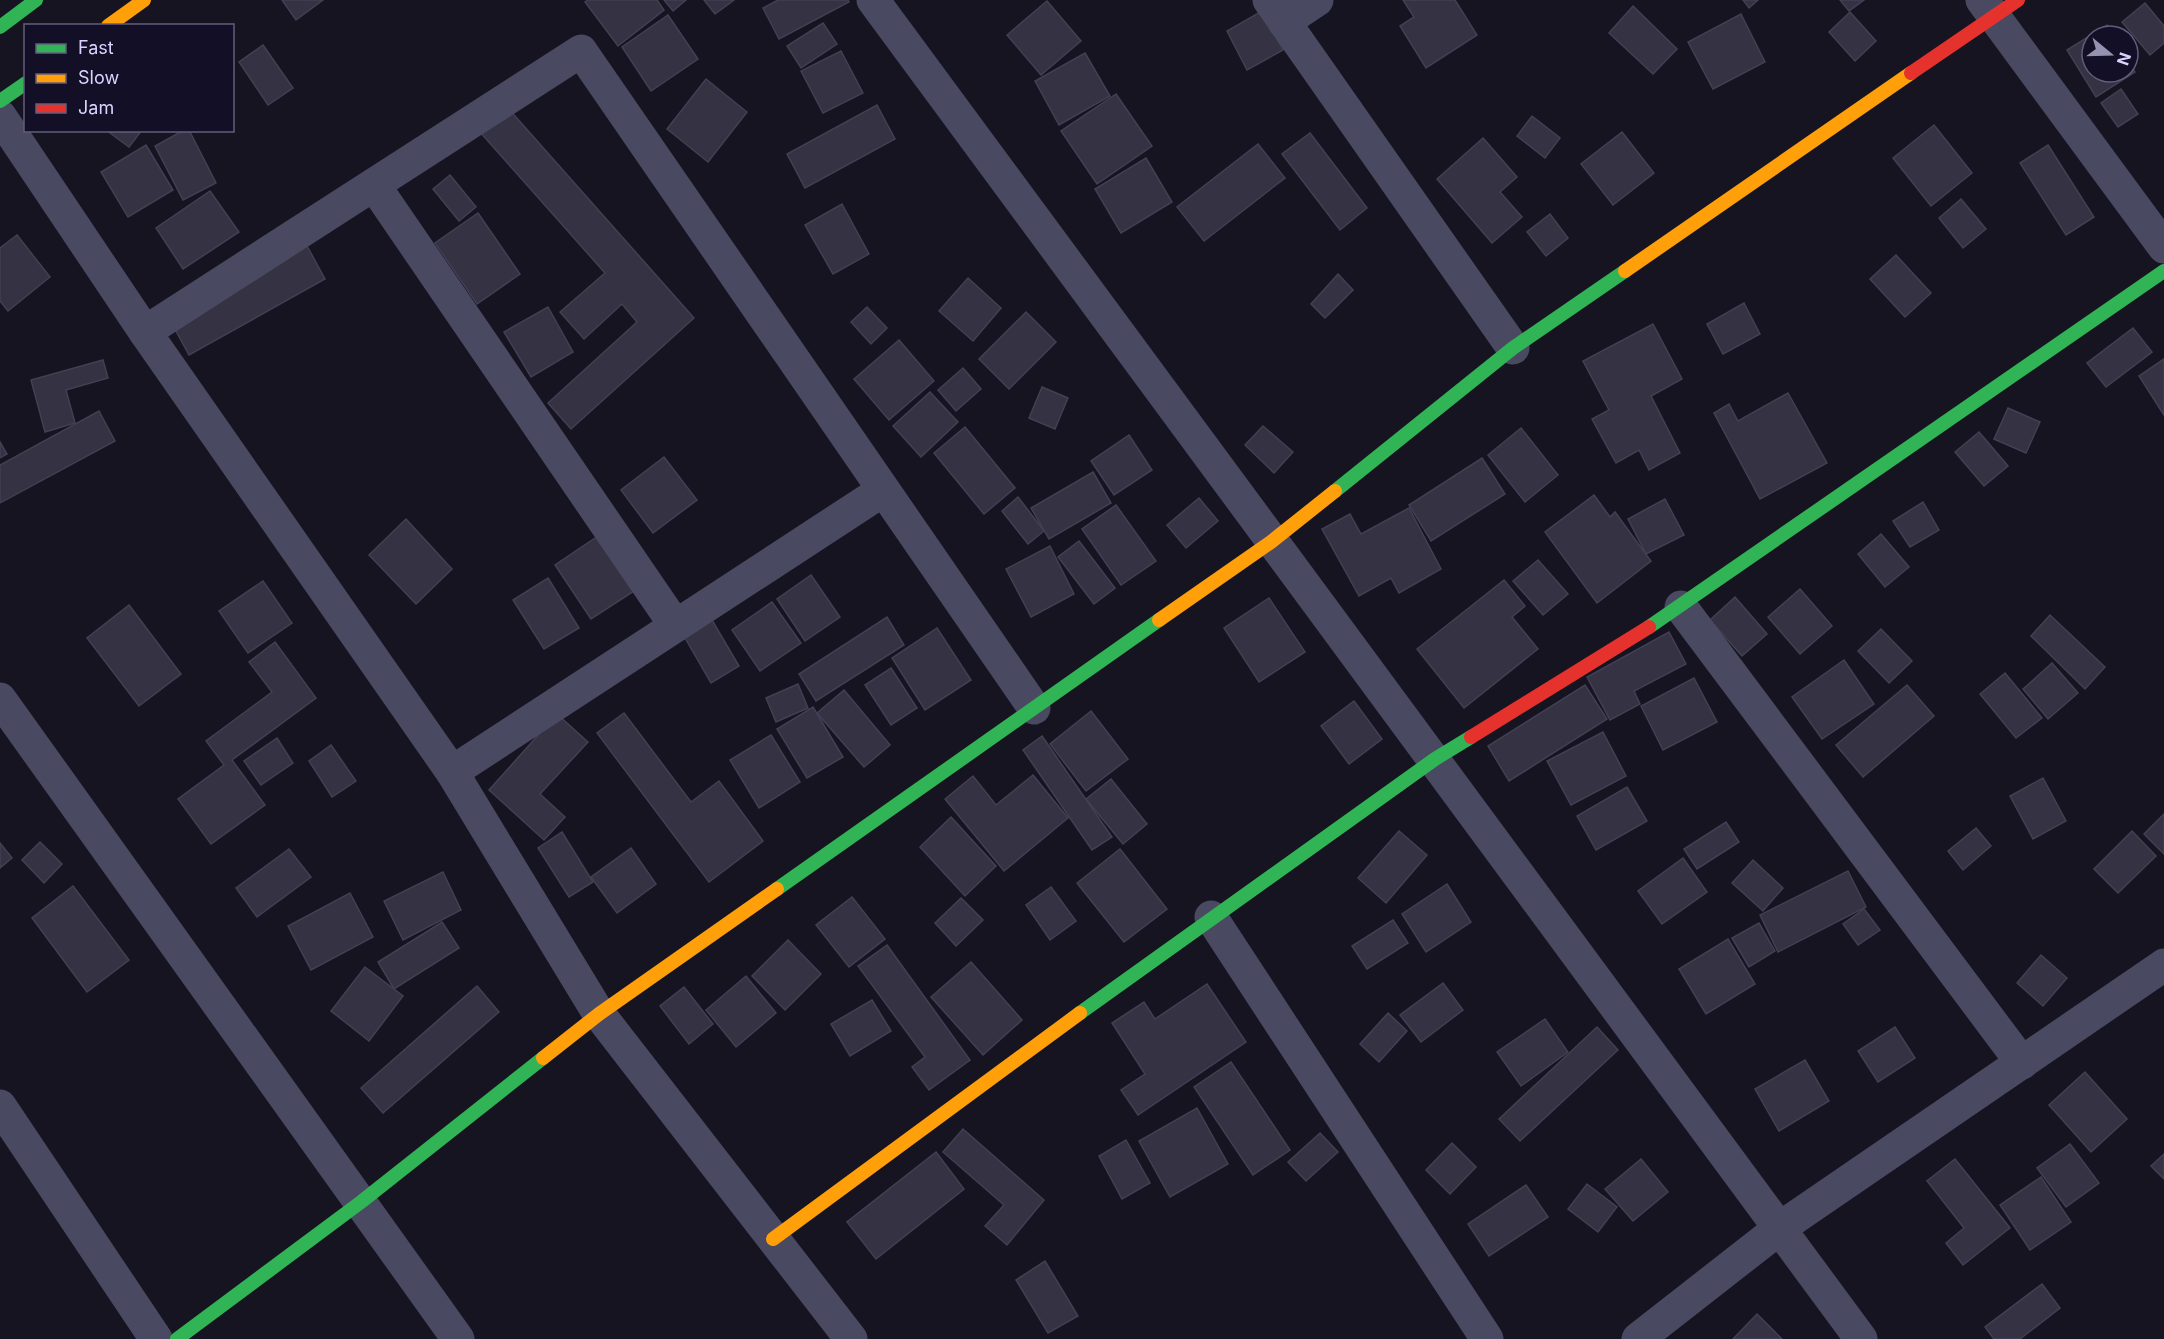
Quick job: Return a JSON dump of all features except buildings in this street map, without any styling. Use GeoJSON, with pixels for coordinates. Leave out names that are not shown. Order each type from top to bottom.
{"type":"FeatureCollection","features":[{"type":"Feature","properties":{"kind":"street"},"geometry":{"type":"LineString","coordinates":[[0,27],[36,0]]}},
{"type":"Feature","properties":{"kind":"street"},"geometry":{"type":"LineString","coordinates":[[111,24],[144,0]]}},
{"type":"Feature","properties":{"kind":"street"},"geometry":{"type":"LineString","coordinates":[[873,0],[1861,1339]]}},
{"type":"Feature","properties":{"kind":"street"},"geometry":{"type":"LineString","coordinates":[[1317,0],[1276,11],[1513,348]]}},
{"type":"Feature","properties":{"kind":"street"},"geometry":{"type":"LineString","coordinates":[[177,1339],[361,1202],[598,1014],[1271,542],[1513,348],[1998,6],[2164,247]]}},
{"type":"Feature","properties":{"kind":"street"},"geometry":{"type":"LineString","coordinates":[[145,332],[581,51],[882,491],[1034,708]]}},
{"type":"Feature","properties":{"kind":"street"},"geometry":{"type":"LineString","coordinates":[[0,101],[24,84]]}},
{"type":"Feature","properties":{"kind":"street"},"geometry":{"type":"LineString","coordinates":[[0,116],[145,332],[452,771],[598,1014],[851,1339]]}},
{"type":"Feature","properties":{"kind":"street"},"geometry":{"type":"LineString","coordinates":[[374,184],[675,626]]}},
{"type":"Feature","properties":{"kind":"street"},"geometry":{"type":"LineString","coordinates":[[773,1239],[1211,917],[1435,759],[1681,607],[2164,271]]}},
{"type":"Feature","properties":{"kind":"street"},"geometry":{"type":"LineString","coordinates":[[452,771],[882,491]]}},
{"type":"Feature","properties":{"kind":"street"},"geometry":{"type":"LineString","coordinates":[[1681,607],[2022,1063]]}},
{"type":"Feature","properties":{"kind":"street"},"geometry":{"type":"LineString","coordinates":[[0,699],[458,1339]]}},
{"type":"Feature","properties":{"kind":"street"},"geometry":{"type":"LineString","coordinates":[[1211,917],[1487,1339]]}},
{"type":"Feature","properties":{"kind":"street"},"geometry":{"type":"LineString","coordinates":[[1638,1339],[1780,1228],[2164,965]]}},
{"type":"Feature","properties":{"kind":"street"},"geometry":{"type":"LineString","coordinates":[[0,1106],[156,1339]]}},
{"type":"Feature","properties":{"kind":"traffic: fast"},"geometry":{"type":"LineString","coordinates":[[0,27],[36,0]]}},
{"type":"Feature","properties":{"kind":"traffic: fast"},"geometry":{"type":"LineString","coordinates":[[0,101],[24,84]]}},
{"type":"Feature","properties":{"kind":"traffic: fast"},"geometry":{"type":"LineString","coordinates":[[1335,491],[1513,348],[1625,271]]}},
{"type":"Feature","properties":{"kind":"traffic: fast"},"geometry":{"type":"LineString","coordinates":[[1649,627],[2164,271]]}},
{"type":"Feature","properties":{"kind":"traffic: fast"},"geometry":{"type":"LineString","coordinates":[[777,889],[1159,620]]}},
{"type":"Feature","properties":{"kind":"traffic: fast"},"geometry":{"type":"LineString","coordinates":[[1080,1013],[1435,759],[1471,737]]}},
{"type":"Feature","properties":{"kind":"traffic: fast"},"geometry":{"type":"LineString","coordinates":[[177,1339],[361,1202],[543,1058]]}},
{"type":"Feature","properties":{"kind":"traffic: slow"},"geometry":{"type":"LineString","coordinates":[[111,24],[144,0]]}},
{"type":"Feature","properties":{"kind":"traffic: slow"},"geometry":{"type":"LineString","coordinates":[[1625,271],[1911,73]]}},
{"type":"Feature","properties":{"kind":"traffic: slow"},"geometry":{"type":"LineString","coordinates":[[1159,620],[1271,542],[1335,491]]}},
{"type":"Feature","properties":{"kind":"traffic: slow"},"geometry":{"type":"LineString","coordinates":[[543,1058],[599,1014],[777,889]]}},
{"type":"Feature","properties":{"kind":"traffic: slow"},"geometry":{"type":"LineString","coordinates":[[773,1239],[1080,1013]]}},
{"type":"Feature","properties":{"kind":"traffic: jam"},"geometry":{"type":"LineString","coordinates":[[1911,73],[2018,0]]}},
{"type":"Feature","properties":{"kind":"traffic: jam"},"geometry":{"type":"LineString","coordinates":[[1471,737],[1649,627]]}}]}
